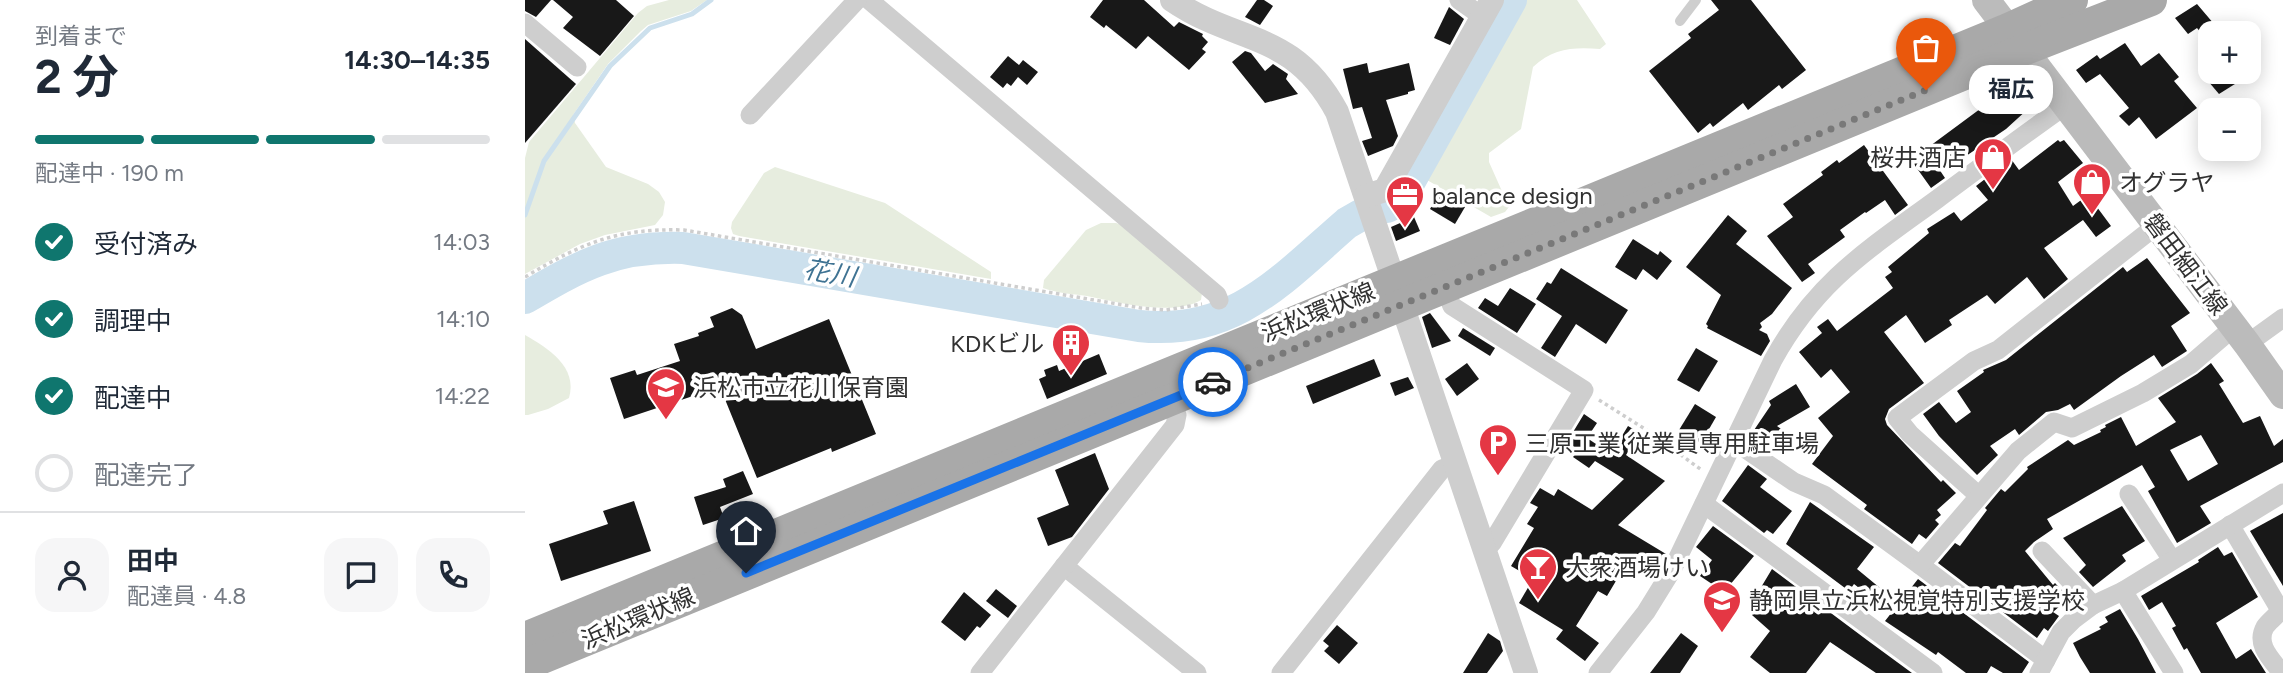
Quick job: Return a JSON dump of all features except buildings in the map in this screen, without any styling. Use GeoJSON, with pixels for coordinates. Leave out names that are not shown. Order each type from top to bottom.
{"type":"FeatureCollection","features":[{"type":"Feature","properties":{"kind":"main road","name":"磐田細江線"},"geometry":{"type":"LineString","coordinates":[[1986,0],[2241,335],[2283,395]]}},
{"type":"Feature","properties":{"kind":"main road","name":"浜松環状線"},"geometry":{"type":"LineString","coordinates":[[525,665],[1170,399],[1398,293],[1444,287],[2016,39],[2072,0]]}},
{"type":"Feature","properties":{"kind":"main road","name":"浜松環状線"},"geometry":{"type":"LineString","coordinates":[[525,638],[1398,293],[2016,39],[2151,0]]}},
{"type":"Feature","properties":{"kind":"street"},"geometry":{"type":"LineString","coordinates":[[750,115],[857,0]]}},
{"type":"Feature","properties":{"kind":"street"},"geometry":{"type":"LineString","coordinates":[[869,0],[1217,295],[1219,300]]}},
{"type":"Feature","properties":{"kind":"street"},"geometry":{"type":"LineString","coordinates":[[1172,0],[1193,13],[1282,50],[1315,77],[1337,112],[1526,673]]}},
{"type":"Feature","properties":{"kind":"street"},"geometry":{"type":"LineString","coordinates":[[1366,197],[1385,190],[1487,9],[1459,0]]}},
{"type":"Feature","properties":{"kind":"street"},"geometry":{"type":"LineString","coordinates":[[525,23],[577,67]]}},
{"type":"Feature","properties":{"kind":"street"},"geometry":{"type":"LineString","coordinates":[[1598,673],[1659,591],[1786,338],[1808,306],[1854,260],[2066,105]]}},
{"type":"Feature","properties":{"kind":"street"},"geometry":{"type":"LineString","coordinates":[[1978,495],[1910,434],[1897,418],[1974,361],[1998,350],[2157,225]]}},
{"type":"Feature","properties":{"kind":"street"},"geometry":{"type":"LineString","coordinates":[[1444,287],[1452,306],[1584,390],[1492,543],[1483,546]]}},
{"type":"Feature","properties":{"kind":"street"},"geometry":{"type":"LineString","coordinates":[[1920,565],[2018,451],[2054,422],[2072,428],[2143,393],[2241,335],[2283,318]]}},
{"type":"Feature","properties":{"kind":"street"},"geometry":{"type":"LineString","coordinates":[[980,673],[1175,425],[1177,415],[1170,399]]}},
{"type":"Feature","properties":{"kind":"street"},"geometry":{"type":"LineString","coordinates":[[1734,441],[1794,482],[1823,495],[1920,565],[2042,667],[2061,632],[2073,620],[2283,493]]}},
{"type":"Feature","properties":{"kind":"street"},"geometry":{"type":"LineString","coordinates":[[1281,673],[1442,469],[1456,464]]}},
{"type":"Feature","properties":{"kind":"street"},"geometry":{"type":"LineString","coordinates":[[2129,494],[2172,560]]}},
{"type":"Feature","properties":{"kind":"street"},"geometry":{"type":"LineString","coordinates":[[1705,504],[1933,673]]}},
{"type":"Feature","properties":{"kind":"street"},"geometry":{"type":"LineString","coordinates":[[2229,525],[2280,610],[2266,626],[2261,638],[2264,651],[2282,673]]}},
{"type":"Feature","properties":{"kind":"street"},"geometry":{"type":"LineString","coordinates":[[2042,551],[2093,606]]}},
{"type":"Feature","properties":{"kind":"street"},"geometry":{"type":"LineString","coordinates":[[1064,566],[1197,673]]}},
{"type":"Feature","properties":{"kind":"street"},"geometry":{"type":"LineString","coordinates":[[2123,591],[2173,673]]}},
{"type":"Feature","properties":{"kind":"lane"},"geometry":{"type":"LineString","coordinates":[[1680,21],[1696,0]]}},
{"type":"Feature","properties":{"kind":"path"},"geometry":{"type":"LineString","coordinates":[[525,277],[581,246],[632,231],[658,229],[709,234],[1141,308],[1166,310],[1219,300]]}},
{"type":"Feature","properties":{"kind":"path"},"geometry":{"type":"LineString","coordinates":[[1584,390],[1709,475]]}},
{"type":"Feature","properties":{"kind":"shaded area"},"geometry":{"type":"Polygon","coordinates":[[[669,0],[707,0],[691,11],[648,25],[641,31],[608,64],[573,115],[575,123],[606,167],[648,184],[659,192],[665,202],[663,215],[655,225],[605,235],[580,244],[525,274],[525,158],[529,142],[638,13],[647,6],[669,0]]]}},
{"type":"Feature","properties":{"kind":"shaded area"},"geometry":{"type":"Polygon","coordinates":[[[1520,0],[1577,0],[1606,44],[1600,49],[1581,48],[1556,52],[1533,67],[1521,129],[1489,153],[1489,162],[1509,207],[1505,212],[1491,217],[1427,180],[1424,173],[1520,0]]]}},
{"type":"Feature","properties":{"kind":"shaded area"},"geometry":{"type":"Polygon","coordinates":[[[775,167],[885,203],[991,272],[991,279],[733,234],[732,222],[764,173],[775,167]]]}},
{"type":"Feature","properties":{"kind":"shaded area"},"geometry":{"type":"Polygon","coordinates":[[[1101,223],[1116,223],[1129,228],[1202,293],[1201,300],[1175,307],[1145,307],[1043,288],[1044,280],[1086,230],[1101,223]]]}},
{"type":"Feature","properties":{"kind":"shaded area"},"geometry":{"type":"Polygon","coordinates":[[[525,335],[559,360],[569,377],[571,387],[569,398],[548,409],[528,415],[525,415],[525,335]]]}},
{"type":"Feature","properties":{"kind":"waterway"},"geometry":{"type":"LineString","coordinates":[[525,215],[544,161],[610,66],[650,28],[692,14],[711,0]]}},
{"type":"Feature","properties":{"kind":"waterway"},"geometry":{"type":"LineString","coordinates":[[1387,207],[1401,197],[1511,0]]}},
{"type":"Feature","properties":{"kind":"waterway","name":"花川"},"geometry":{"type":"LineString","coordinates":[[525,298],[599,260],[638,250],[683,248],[1139,326],[1173,327],[1202,322],[1229,313],[1254,300],[1300,265],[1347,223],[1361,215]]}},
{"type":"Feature","properties":{"kind":"way so far"},"geometry":{"type":"LineString","coordinates":[[1213,382],[1926,90]]}},
{"type":"Feature","properties":{"kind":"place","name":"福広"},"geometry":{"type":"Point","coordinates":[1926,90]}},
{"type":"Feature","properties":{"kind":"place","name":"桜井酒店"},"geometry":{"type":"Point","coordinates":[1993,191]}},
{"type":"Feature","properties":{"kind":"place","name":"オグラヤ"},"geometry":{"type":"Point","coordinates":[2092,216]}},
{"type":"Feature","properties":{"kind":"place","name":"balance design"},"geometry":{"type":"Point","coordinates":[1405,229]}},
{"type":"Feature","properties":{"kind":"place","name":"KDKビル"},"geometry":{"type":"Point","coordinates":[1071,377]}},
{"type":"Feature","properties":{"kind":"place","name":"浜松市立花川保育園"},"geometry":{"type":"Point","coordinates":[666,421]}},
{"type":"Feature","properties":{"kind":"place","name":"三原工業 従業員専用駐車場"},"geometry":{"type":"Point","coordinates":[1498,477]}},
{"type":"Feature","properties":{"kind":"place","name":"大衆酒場けい"},"geometry":{"type":"Point","coordinates":[1538,601]}},
{"type":"Feature","properties":{"kind":"place","name":"静岡県立浜松視覚特別支援学校"},"geometry":{"type":"Point","coordinates":[1722,634]}},
{"type":"Feature","properties":{"kind":"route"},"geometry":{"type":"LineString","coordinates":[[746,573],[1213,382]]}}]}
